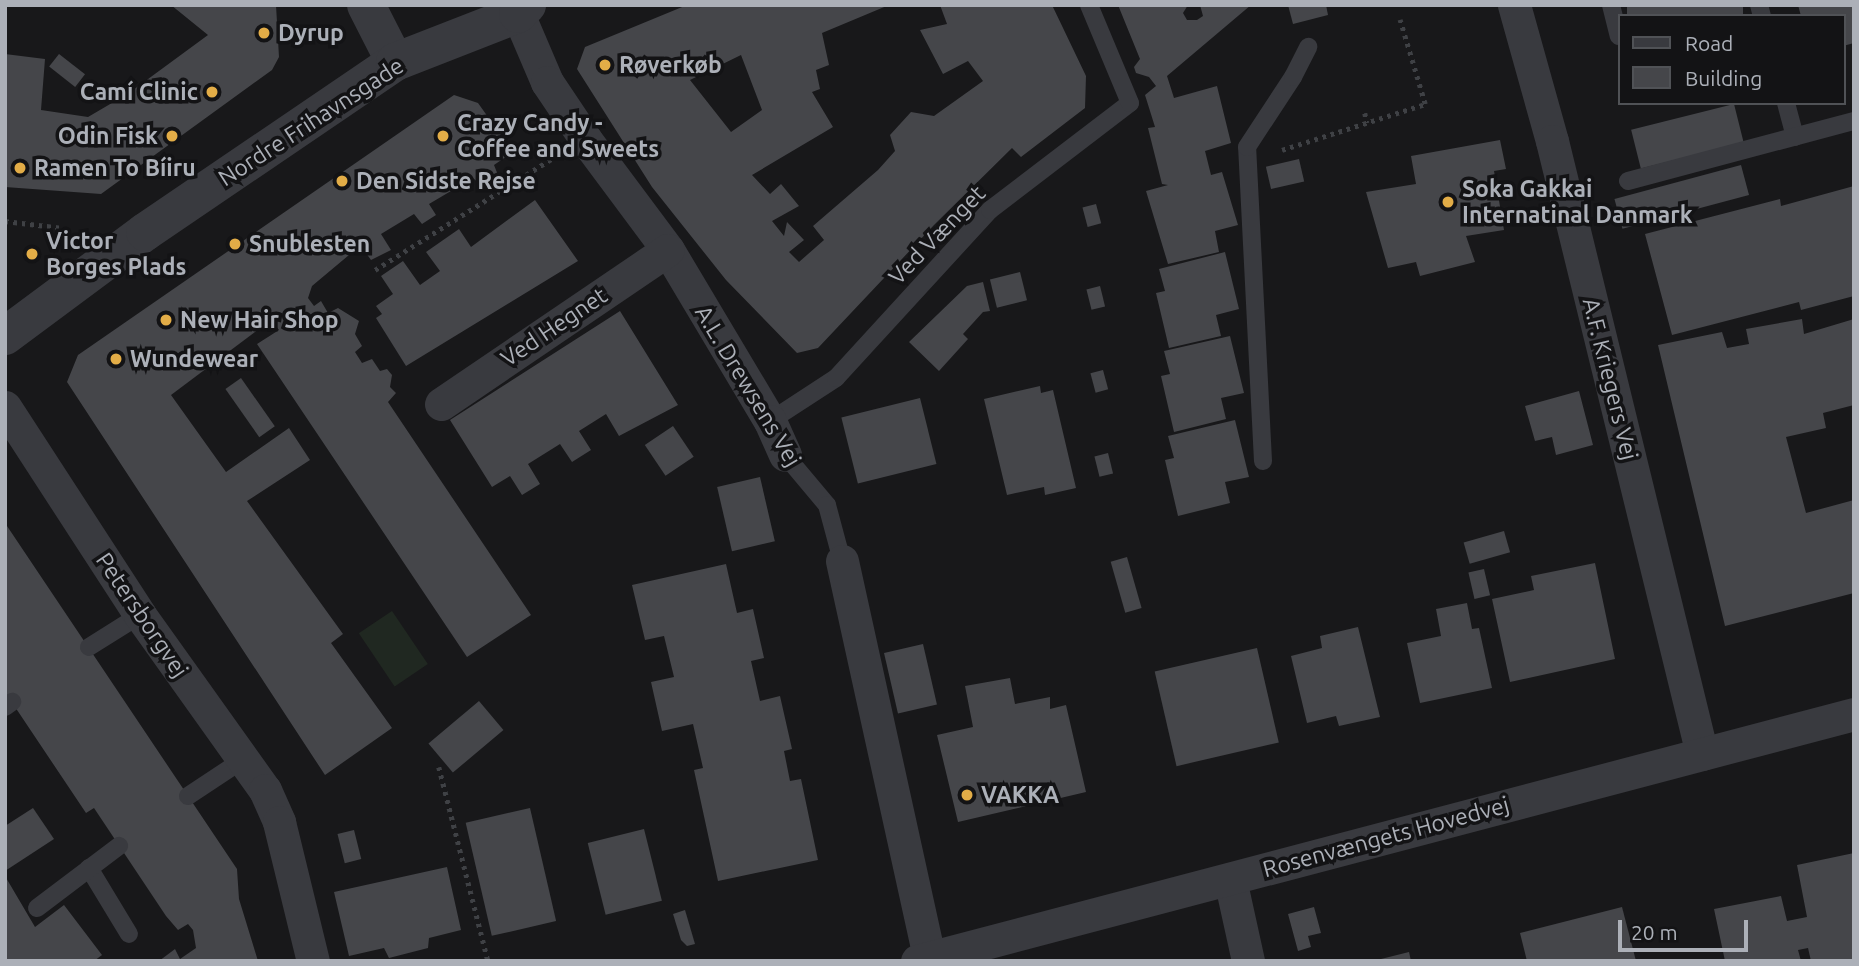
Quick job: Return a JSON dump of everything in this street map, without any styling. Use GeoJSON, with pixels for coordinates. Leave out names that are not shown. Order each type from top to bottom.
{"type":"FeatureCollection","features":[{"type":"Feature","properties":{"kind":"street"},"geometry":{"type":"LineString","coordinates":[[366,5],[395,62]]}},
{"type":"Feature","properties":{"kind":"street","name":"A.F. Kriegers Vej"},"geometry":{"type":"LineString","coordinates":[[1514,5],[1552,141],[1702,754]]}},
{"type":"Feature","properties":{"kind":"street","name":"Nordre Frihavnsgade"},"geometry":{"type":"LineString","coordinates":[[5,336],[92,271],[395,62],[522,10]]}},
{"type":"Feature","properties":{"kind":"street","name":"A.L. Drewsens Vej"},"geometry":{"type":"LineString","coordinates":[[522,10],[547,82],[586,140],[668,250],[770,421],[785,455]]}},
{"type":"Feature","properties":{"kind":"street","name":"Ved Hegnet"},"geometry":{"type":"LineString","coordinates":[[441,404],[668,250]]}},
{"type":"Feature","properties":{"kind":"street","name":"Petersborgvej"},"geometry":{"type":"LineString","coordinates":[[5,407],[140,615],[265,790],[279,822],[313,961]]}},
{"type":"Feature","properties":{"kind":"street","name":"A.L. Drewsens Vej"},"geometry":{"type":"LineString","coordinates":[[842,561],[923,959]]}},
{"type":"Feature","properties":{"kind":"street","name":"Rosenvængets Hovedvej"},"geometry":{"type":"LineString","coordinates":[[923,959],[1854,714]]}},
{"type":"Feature","properties":{"kind":"street"},"geometry":{"type":"LineString","coordinates":[[1230,879],[1248,961]]}},
{"type":"Feature","properties":{"kind":"lane","name":"Ved Vænget"},"geometry":{"type":"LineString","coordinates":[[770,421],[836,378],[990,211],[1130,103],[1090,5]]}},
{"type":"Feature","properties":{"kind":"lane"},"geometry":{"type":"LineString","coordinates":[[1611,5],[1618,32]]}},
{"type":"Feature","properties":{"kind":"lane"},"geometry":{"type":"LineString","coordinates":[[1263,461],[1247,147],[1293,77],[1308,47]]}},
{"type":"Feature","properties":{"kind":"lane"},"geometry":{"type":"LineString","coordinates":[[1787,105],[1795,137]]}},
{"type":"Feature","properties":{"kind":"lane"},"geometry":{"type":"LineString","coordinates":[[1628,181],[1854,121]]}},
{"type":"Feature","properties":{"kind":"lane","name":"A.L. Drewsens Vej"},"geometry":{"type":"LineString","coordinates":[[785,455],[827,505],[842,561]]}},
{"type":"Feature","properties":{"kind":"lane"},"geometry":{"type":"LineString","coordinates":[[89,647],[140,615]]}},
{"type":"Feature","properties":{"kind":"lane"},"geometry":{"type":"LineString","coordinates":[[188,796],[244,759]]}},
{"type":"Feature","properties":{"kind":"lane"},"geometry":{"type":"LineString","coordinates":[[37,908],[119,846]]}},
{"type":"Feature","properties":{"kind":"lane"},"geometry":{"type":"LineString","coordinates":[[89,868],[129,934]]}},
{"type":"Feature","properties":{"kind":"path"},"geometry":{"type":"LineString","coordinates":[[1248,161],[1425,104],[1400,19]]}},
{"type":"Feature","properties":{"kind":"path"},"geometry":{"type":"LineString","coordinates":[[1365,113],[1367,123]]}},
{"type":"Feature","properties":{"kind":"path"},"geometry":{"type":"LineString","coordinates":[[375,270],[519,178],[586,140]]}},
{"type":"Feature","properties":{"kind":"path"},"geometry":{"type":"LineString","coordinates":[[5,221],[63,228],[92,271]]}},
{"type":"Feature","properties":{"kind":"path"},"geometry":{"type":"LineString","coordinates":[[439,767],[488,961]]}},
{"type":"Feature","properties":{"kind":"shaded area"},"geometry":{"type":"Polygon","coordinates":[[[392,611],[428,664],[395,686],[359,633],[392,611]]]}},
{"type":"Feature","properties":{"kind":"building"},"geometry":{"type":"Polygon","coordinates":[[[171,5],[276,5],[279,57],[272,70],[101,194],[5,187],[5,54],[45,59],[41,110],[88,117],[129,93],[208,35],[171,5]]]}},
{"type":"Feature","properties":{"kind":"building"},"geometry":{"type":"Polygon","coordinates":[[[687,5],[889,5],[822,33],[829,65],[816,70],[820,89],[812,92],[833,127],[752,175],[770,194],[781,184],[799,206],[772,221],[784,236],[787,222],[804,240],[789,252],[799,262],[824,240],[813,226],[878,170],[895,151],[890,135],[911,112],[934,116],[983,81],[968,61],[943,74],[920,30],[947,24],[940,5],[1052,5],[1086,76],[1085,108],[1021,157],[1012,148],[934,225],[818,348],[797,353],[726,280],[652,187],[577,69],[585,47],[687,5]],[[741,55],[690,80],[731,132],[762,110],[741,55]]]}},
{"type":"Feature","properties":{"kind":"building"},"geometry":{"type":"Polygon","coordinates":[[[1118,5],[1188,5],[1183,13],[1187,20],[1197,20],[1203,16],[1200,5],[1251,5],[1167,76],[1174,98],[1217,86],[1231,143],[1205,151],[1211,175],[1222,172],[1238,225],[1215,231],[1219,252],[1168,264],[1146,191],[1168,185],[1162,184],[1148,128],[1155,127],[1145,95],[1156,86],[1149,77],[1136,73],[1134,67],[1140,59],[1118,5]]]}},
{"type":"Feature","properties":{"kind":"building"},"geometry":{"type":"Polygon","coordinates":[[[1288,5],[1326,5],[1328,15],[1293,24],[1288,5]]]}},
{"type":"Feature","properties":{"kind":"building"},"geometry":{"type":"Polygon","coordinates":[[[1627,5],[1743,5],[1743,14],[1627,14],[1627,5]]]}},
{"type":"Feature","properties":{"kind":"building"},"geometry":{"type":"Polygon","coordinates":[[[1798,5],[1854,5],[1854,43],[1845,45],[1845,14],[1800,14],[1798,5]]]}},
{"type":"Feature","properties":{"kind":"building"},"geometry":{"type":"Polygon","coordinates":[[[59,54],[85,74],[75,87],[49,67],[59,54]]]}},
{"type":"Feature","properties":{"kind":"building"},"geometry":{"type":"Polygon","coordinates":[[[454,95],[478,103],[513,152],[494,165],[498,175],[481,185],[473,178],[429,204],[436,215],[422,224],[414,214],[381,234],[391,250],[371,260],[363,249],[349,255],[312,286],[308,298],[314,306],[321,301],[328,313],[338,308],[359,321],[355,334],[362,346],[355,352],[362,363],[372,359],[380,371],[387,369],[392,375],[390,387],[396,393],[388,402],[531,615],[467,657],[257,344],[279,330],[275,325],[267,323],[171,395],[226,472],[289,428],[310,460],[247,501],[343,634],[331,643],[392,728],[325,775],[67,382],[78,355],[454,95]]]}},
{"type":"Feature","properties":{"kind":"building"},"geometry":{"type":"Polygon","coordinates":[[[1734,105],[1744,143],[1641,168],[1631,130],[1734,105]]]}},
{"type":"Feature","properties":{"kind":"building"},"geometry":{"type":"Polygon","coordinates":[[[1500,140],[1506,169],[1494,171],[1504,230],[1466,236],[1475,262],[1420,276],[1416,262],[1388,268],[1366,192],[1416,184],[1411,156],[1500,140]]]}},
{"type":"Feature","properties":{"kind":"building"},"geometry":{"type":"Polygon","coordinates":[[[1299,159],[1304,181],[1271,189],[1266,167],[1299,159]]]}},
{"type":"Feature","properties":{"kind":"building"},"geometry":{"type":"Polygon","coordinates":[[[1741,165],[1749,195],[1622,229],[1614,199],[1741,165]]]}},
{"type":"Feature","properties":{"kind":"building"},"geometry":{"type":"Polygon","coordinates":[[[1854,186],[1854,296],[1801,310],[1799,302],[1672,335],[1645,234],[1780,199],[1781,206],[1854,186]]]}},
{"type":"Feature","properties":{"kind":"building"},"geometry":{"type":"Polygon","coordinates":[[[535,200],[578,261],[406,366],[376,318],[382,314],[376,306],[393,294],[381,276],[403,261],[420,285],[440,271],[426,252],[459,229],[471,247],[535,200]]]}},
{"type":"Feature","properties":{"kind":"building"},"geometry":{"type":"Polygon","coordinates":[[[1096,204],[1101,223],[1088,227],[1082,208],[1096,204]]]}},
{"type":"Feature","properties":{"kind":"building"},"geometry":{"type":"Polygon","coordinates":[[[1225,252],[1239,309],[1216,315],[1221,336],[1169,348],[1156,293],[1165,291],[1159,269],[1225,252]]]}},
{"type":"Feature","properties":{"kind":"building"},"geometry":{"type":"Polygon","coordinates":[[[1020,272],[1027,300],[997,308],[990,279],[1020,272]]]}},
{"type":"Feature","properties":{"kind":"building"},"geometry":{"type":"Polygon","coordinates":[[[983,282],[990,311],[983,312],[963,334],[968,339],[939,371],[909,342],[967,286],[983,282]]]}},
{"type":"Feature","properties":{"kind":"building"},"geometry":{"type":"Polygon","coordinates":[[[1100,286],[1105,306],[1091,310],[1086,289],[1100,286]]]}},
{"type":"Feature","properties":{"kind":"building"},"geometry":{"type":"Polygon","coordinates":[[[620,311],[678,405],[619,436],[606,414],[579,431],[591,450],[572,462],[560,444],[528,464],[540,484],[522,495],[510,476],[492,487],[450,420],[620,311]]]}},
{"type":"Feature","properties":{"kind":"building"},"geometry":{"type":"Polygon","coordinates":[[[1802,319],[1804,334],[1854,319],[1854,405],[1823,413],[1826,428],[1786,437],[1806,513],[1854,500],[1854,593],[1725,626],[1658,345],[1722,332],[1727,348],[1749,344],[1746,329],[1802,319]]]}},
{"type":"Feature","properties":{"kind":"building"},"geometry":{"type":"Polygon","coordinates":[[[1230,336],[1244,393],[1221,398],[1226,419],[1174,432],[1161,376],[1170,374],[1164,351],[1230,336]]]}},
{"type":"Feature","properties":{"kind":"building"},"geometry":{"type":"Polygon","coordinates":[[[1103,370],[1108,389],[1096,393],[1090,373],[1103,370]]]}},
{"type":"Feature","properties":{"kind":"building"},"geometry":{"type":"Polygon","coordinates":[[[241,378],[275,426],[259,437],[225,389],[241,378]]]}},
{"type":"Feature","properties":{"kind":"building"},"geometry":{"type":"Polygon","coordinates":[[[1040,386],[1041,393],[1053,390],[1076,488],[1045,495],[1044,487],[1007,495],[984,399],[1040,386]]]}},
{"type":"Feature","properties":{"kind":"building"},"geometry":{"type":"Polygon","coordinates":[[[1579,391],[1593,445],[1556,455],[1552,437],[1535,441],[1525,406],[1579,391]]]}},
{"type":"Feature","properties":{"kind":"building"},"geometry":{"type":"Polygon","coordinates":[[[920,398],[936,464],[858,484],[841,418],[920,398]]]}},
{"type":"Feature","properties":{"kind":"building"},"geometry":{"type":"Polygon","coordinates":[[[1235,420],[1249,477],[1225,482],[1230,503],[1178,516],[1165,460],[1174,458],[1168,436],[1235,420]]]}},
{"type":"Feature","properties":{"kind":"building"},"geometry":{"type":"Polygon","coordinates":[[[673,426],[694,457],[666,476],[645,445],[673,426]]]}},
{"type":"Feature","properties":{"kind":"building"},"geometry":{"type":"Polygon","coordinates":[[[1108,453],[1113,473],[1099,477],[1094,456],[1108,453]]]}},
{"type":"Feature","properties":{"kind":"building"},"geometry":{"type":"Polygon","coordinates":[[[760,477],[775,541],[732,551],[717,487],[760,477]]]}},
{"type":"Feature","properties":{"kind":"building"},"geometry":{"type":"Polygon","coordinates":[[[5,523],[237,869],[239,899],[258,961],[159,961],[175,949],[180,959],[196,948],[193,930],[188,924],[178,930],[166,916],[94,808],[86,813],[5,692],[5,523]]]}},
{"type":"Feature","properties":{"kind":"building"},"geometry":{"type":"Polygon","coordinates":[[[1504,531],[1510,552],[1470,564],[1464,543],[1504,531]]]}},
{"type":"Feature","properties":{"kind":"building"},"geometry":{"type":"Polygon","coordinates":[[[1127,557],[1142,608],[1125,613],[1111,562],[1127,557]]]}},
{"type":"Feature","properties":{"kind":"building"},"geometry":{"type":"Polygon","coordinates":[[[1595,563],[1615,659],[1510,682],[1492,599],[1534,590],[1531,576],[1595,563]]]}},
{"type":"Feature","properties":{"kind":"building"},"geometry":{"type":"Polygon","coordinates":[[[726,564],[737,613],[753,609],[764,658],[751,661],[760,701],[780,696],[792,749],[784,751],[790,781],[801,779],[818,860],[718,881],[694,770],[703,768],[693,724],[662,731],[651,682],[674,677],[664,636],[645,640],[632,585],[726,564]]]}},
{"type":"Feature","properties":{"kind":"building"},"geometry":{"type":"Polygon","coordinates":[[[1484,569],[1490,595],[1474,599],[1468,573],[1484,569]]]}},
{"type":"Feature","properties":{"kind":"building"},"geometry":{"type":"Polygon","coordinates":[[[1467,603],[1472,629],[1479,628],[1492,688],[1420,703],[1407,643],[1441,636],[1436,609],[1467,603]]]}},
{"type":"Feature","properties":{"kind":"building"},"geometry":{"type":"Polygon","coordinates":[[[1358,627],[1380,717],[1339,726],[1336,716],[1307,723],[1291,656],[1322,648],[1320,636],[1358,627]]]}},
{"type":"Feature","properties":{"kind":"building"},"geometry":{"type":"Polygon","coordinates":[[[923,644],[937,704],[898,713],[884,653],[923,644]]]}},
{"type":"Feature","properties":{"kind":"building"},"geometry":{"type":"Polygon","coordinates":[[[1257,648],[1279,743],[1177,766],[1155,672],[1257,648]]]}},
{"type":"Feature","properties":{"kind":"building"},"geometry":{"type":"Polygon","coordinates":[[[1010,678],[1015,704],[1050,697],[1050,709],[1066,705],[1086,792],[958,822],[937,735],[973,727],[965,686],[1010,678]]]}},
{"type":"Feature","properties":{"kind":"building"},"geometry":{"type":"Polygon","coordinates":[[[479,701],[503,730],[453,773],[428,743],[479,701]]]}},
{"type":"Feature","properties":{"kind":"building"},"geometry":{"type":"Polygon","coordinates":[[[33,808],[54,839],[5,871],[5,826],[33,808]]]}},
{"type":"Feature","properties":{"kind":"building"},"geometry":{"type":"Polygon","coordinates":[[[530,808],[556,921],[492,936],[466,823],[530,808]]]}},
{"type":"Feature","properties":{"kind":"building"},"geometry":{"type":"Polygon","coordinates":[[[644,829],[662,901],[606,915],[588,843],[644,829]]]}},
{"type":"Feature","properties":{"kind":"building"},"geometry":{"type":"Polygon","coordinates":[[[354,830],[361,859],[345,863],[338,834],[354,830]]]}},
{"type":"Feature","properties":{"kind":"building"},"geometry":{"type":"Polygon","coordinates":[[[1854,853],[1854,961],[1811,961],[1808,948],[1798,950],[1801,961],[1725,961],[1714,909],[1781,896],[1787,921],[1807,917],[1797,865],[1854,853]]]}},
{"type":"Feature","properties":{"kind":"building"},"geometry":{"type":"Polygon","coordinates":[[[447,867],[461,930],[429,938],[428,948],[389,958],[384,948],[349,956],[334,892],[447,867]]]}},
{"type":"Feature","properties":{"kind":"building"},"geometry":{"type":"Polygon","coordinates":[[[5,876],[35,927],[64,905],[102,955],[94,961],[5,961],[5,876]]]}},
{"type":"Feature","properties":{"kind":"building"},"geometry":{"type":"Polygon","coordinates":[[[1314,907],[1321,933],[1308,936],[1311,947],[1298,951],[1288,914],[1314,907]]]}},
{"type":"Feature","properties":{"kind":"building"},"geometry":{"type":"Polygon","coordinates":[[[1622,907],[1636,961],[1527,961],[1520,933],[1622,907]]]}},
{"type":"Feature","properties":{"kind":"building"},"geometry":{"type":"Polygon","coordinates":[[[685,910],[695,944],[687,946],[681,940],[673,914],[685,910]]]}},
{"type":"Feature","properties":{"kind":"building"},"geometry":{"type":"Polygon","coordinates":[[[1409,952],[1411,961],[1377,961],[1377,960],[1409,952]]]}},
{"type":"Feature","properties":{"kind":"place","name":"Dyrup"},"geometry":{"type":"Point","coordinates":[264,33]}},
{"type":"Feature","properties":{"kind":"place","name":"Røverkøb"},"geometry":{"type":"Point","coordinates":[605,65]}},
{"type":"Feature","properties":{"kind":"place","name":"Camí Clinic"},"geometry":{"type":"Point","coordinates":[212,92]}},
{"type":"Feature","properties":{"kind":"place","name":"Odin Fisk"},"geometry":{"type":"Point","coordinates":[172,136]}},
{"type":"Feature","properties":{"kind":"place","name":"Crazy Candy - Coffee and Sweets"},"geometry":{"type":"Point","coordinates":[443,136]}},
{"type":"Feature","properties":{"kind":"place","name":"Ramen To Bíiru"},"geometry":{"type":"Point","coordinates":[20,168]}},
{"type":"Feature","properties":{"kind":"place","name":"Den Sidste Rejse"},"geometry":{"type":"Point","coordinates":[342,181]}},
{"type":"Feature","properties":{"kind":"place","name":"Soka Gakkai Internatinal Danmark"},"geometry":{"type":"Point","coordinates":[1448,202]}},
{"type":"Feature","properties":{"kind":"place","name":"Snublesten"},"geometry":{"type":"Point","coordinates":[235,244]}},
{"type":"Feature","properties":{"kind":"place","name":"Victor Borges Plads"},"geometry":{"type":"Point","coordinates":[32,254]}},
{"type":"Feature","properties":{"kind":"place","name":"New Hair Shop"},"geometry":{"type":"Point","coordinates":[166,320]}},
{"type":"Feature","properties":{"kind":"place","name":"Wundewear"},"geometry":{"type":"Point","coordinates":[116,359]}},
{"type":"Feature","properties":{"kind":"place","name":"VAKKA"},"geometry":{"type":"Point","coordinates":[967,795]}}]}
